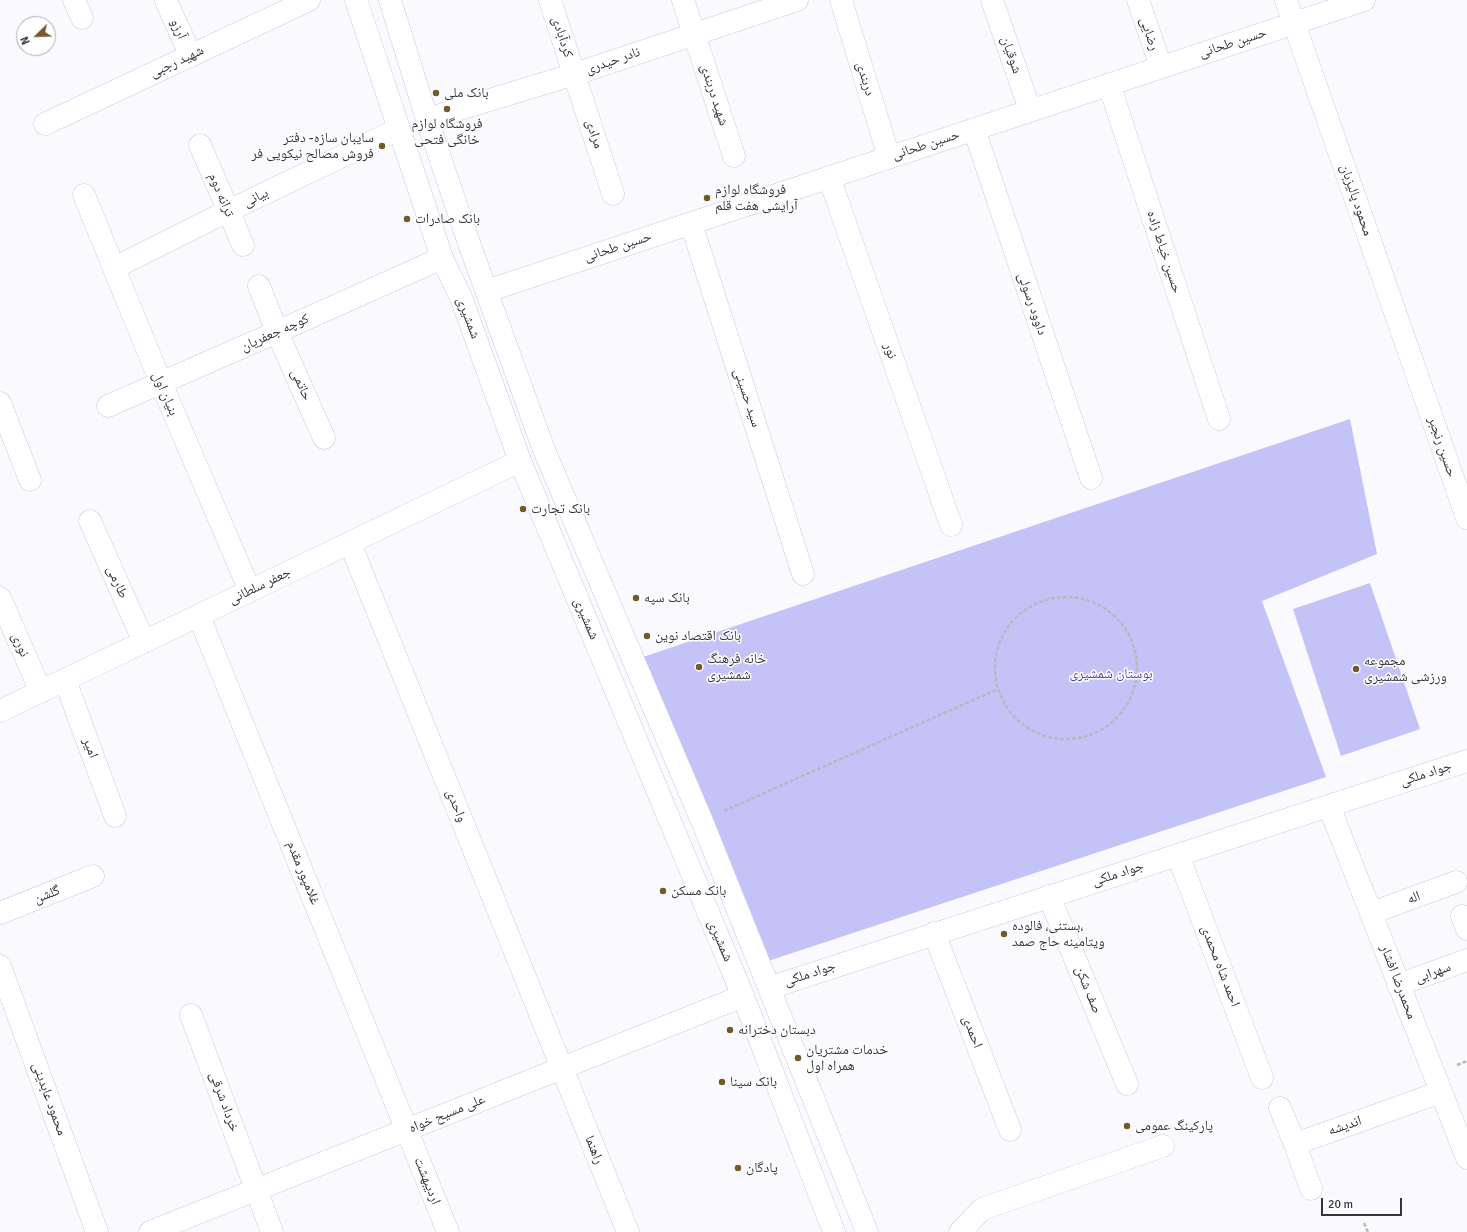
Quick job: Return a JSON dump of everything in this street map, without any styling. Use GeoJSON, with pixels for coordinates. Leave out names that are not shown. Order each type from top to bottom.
{"type":"FeatureCollection","features":[{"type":"Feature","properties":{"kind":"street","name":"شهید رجبی"},"geometry":{"type":"LineString","coordinates":[[45,124],[309,0]]}},
{"type":"Feature","properties":{"kind":"street","name":"شمشیری"},"geometry":{"type":"LineString","coordinates":[[356,0],[442,258],[462,300],[520,461],[743,996],[834,1232]]}},
{"type":"Feature","properties":{"kind":"street","name":"شمشیری"},"geometry":{"type":"LineString","coordinates":[[390,0],[427,119],[470,246],[544,450],[702,821],[867,1232]]}},
{"type":"Feature","properties":{"kind":"street","name":"کردآبادی"},"geometry":{"type":"LineString","coordinates":[[550,0],[574,74]]}},
{"type":"Feature","properties":{"kind":"street","name":"شهید دربندی"},"geometry":{"type":"LineString","coordinates":[[683,0],[734,156]]}},
{"type":"Feature","properties":{"kind":"street","name":"نادر حیدری"},"geometry":{"type":"LineString","coordinates":[[399,129],[574,74],[797,0]]}},
{"type":"Feature","properties":{"kind":"street","name":"دربندی"},"geometry":{"type":"LineString","coordinates":[[841,0],[889,157]]}},
{"type":"Feature","properties":{"kind":"street","name":"شوقیان"},"geometry":{"type":"LineString","coordinates":[[992,0],[1030,110]]}},
{"type":"Feature","properties":{"kind":"street","name":"رضایی"},"geometry":{"type":"LineString","coordinates":[[1138,0],[1161,67]]}},
{"type":"Feature","properties":{"kind":"street","name":"محمود پالیزبان"},"geometry":{"type":"LineString","coordinates":[[1286,0],[1418,377]]}},
{"type":"Feature","properties":{"kind":"street","name":"حسین طحانی"},"geometry":{"type":"LineString","coordinates":[[462,300],[1364,0]]}},
{"type":"Feature","properties":{"kind":"street","name":"آرزو"},"geometry":{"type":"LineString","coordinates":[[166,1],[190,56]]}},
{"type":"Feature","properties":{"kind":"street","name":"مرادی"},"geometry":{"type":"LineString","coordinates":[[574,74],[613,194]]}},
{"type":"Feature","properties":{"kind":"street","name":"حسین خیاط زاده"},"geometry":{"type":"LineString","coordinates":[[1109,84],[1219,419]]}},
{"type":"Feature","properties":{"kind":"street","name":"بیانی"},"geometry":{"type":"LineString","coordinates":[[114,268],[228,211],[399,129]]}},
{"type":"Feature","properties":{"kind":"street","name":"داوود رسولی"},"geometry":{"type":"LineString","coordinates":[[974,129],[1091,478]]}},
{"type":"Feature","properties":{"kind":"street","name":"ترانه دوم"},"geometry":{"type":"LineString","coordinates":[[200,145],[243,245]]}},
{"type":"Feature","properties":{"kind":"street","name":"نور"},"geometry":{"type":"LineString","coordinates":[[829,177],[951,525]]}},
{"type":"Feature","properties":{"kind":"street","name":"بنیان اول"},"geometry":{"type":"LineString","coordinates":[[84,195],[161,383],[250,591]]}},
{"type":"Feature","properties":{"kind":"street","name":"سید حسینی"},"geometry":{"type":"LineString","coordinates":[[692,223],[803,574]]}},
{"type":"Feature","properties":{"kind":"street","name":"کوچه جعفریان"},"geometry":{"type":"LineString","coordinates":[[108,406],[470,246]]}},
{"type":"Feature","properties":{"kind":"street","name":"حاتمی"},"geometry":{"type":"LineString","coordinates":[[259,286],[324,438]]}},
{"type":"Feature","properties":{"kind":"street","name":"حسین رنجبر"},"geometry":{"type":"LineString","coordinates":[[1418,377],[1467,518]]}},
{"type":"Feature","properties":{"kind":"street"},"geometry":{"type":"LineString","coordinates":[[0,403],[30,480]]}},
{"type":"Feature","properties":{"kind":"street","name":"جعفر سلطانی"},"geometry":{"type":"LineString","coordinates":[[0,711],[544,450]]}},
{"type":"Feature","properties":{"kind":"street","name":"طارمی"},"geometry":{"type":"LineString","coordinates":[[90,521],[144,642]]}},
{"type":"Feature","properties":{"kind":"street","name":"واحدی"},"geometry":{"type":"LineString","coordinates":[[350,543],[561,1069]]}},
{"type":"Feature","properties":{"kind":"street","name":"نوری"},"geometry":{"type":"LineString","coordinates":[[0,598],[41,692]]}},
{"type":"Feature","properties":{"kind":"street","name":"غلامپور مقدم"},"geometry":{"type":"LineString","coordinates":[[199,616],[407,1130]]}},
{"type":"Feature","properties":{"kind":"street","name":"امیر"},"geometry":{"type":"LineString","coordinates":[[65,680],[115,816]]}},
{"type":"Feature","properties":{"kind":"street","name":"جواد ملکی"},"geometry":{"type":"LineString","coordinates":[[743,996],[1467,761]]}},
{"type":"Feature","properties":{"kind":"street","name":"محمدرضا افشار"},"geometry":{"type":"LineString","coordinates":[[1329,806],[1467,1158]]}},
{"type":"Feature","properties":{"kind":"street","name":"احمد شاه محمدی"},"geometry":{"type":"LineString","coordinates":[[1178,855],[1262,1078]]}},
{"type":"Feature","properties":{"kind":"street","name":"گلشن"},"geometry":{"type":"LineString","coordinates":[[0,913],[93,876]]}},
{"type":"Feature","properties":{"kind":"street","name":"اله"},"geometry":{"type":"LineString","coordinates":[[1371,913],[1456,882]]}},
{"type":"Feature","properties":{"kind":"street","name":"صف شکن"},"geometry":{"type":"LineString","coordinates":[[1049,896],[1127,1084]]}},
{"type":"Feature","properties":{"kind":"street","name":"احمدی"},"geometry":{"type":"LineString","coordinates":[[934,933],[1010,1130]]}},
{"type":"Feature","properties":{"kind":"street","name":"سهرابی"},"geometry":{"type":"LineString","coordinates":[[1398,985],[1467,960]]}},
{"type":"Feature","properties":{"kind":"street","name":"محمود عابدینی"},"geometry":{"type":"LineString","coordinates":[[0,966],[97,1232]]}},
{"type":"Feature","properties":{"kind":"street","name":"علی مسیح خواه"},"geometry":{"type":"LineString","coordinates":[[150,1232],[743,996]]}},
{"type":"Feature","properties":{"kind":"street","name":"خرداد شرقی"},"geometry":{"type":"LineString","coordinates":[[192,1015],[272,1232]]}},
{"type":"Feature","properties":{"kind":"street","name":"راهنما"},"geometry":{"type":"LineString","coordinates":[[561,1069],[628,1232]]}},
{"type":"Feature","properties":{"kind":"street","name":"اندیشه"},"geometry":{"type":"LineString","coordinates":[[1294,1144],[1441,1092]]}},
{"type":"Feature","properties":{"kind":"street"},"geometry":{"type":"LineString","coordinates":[[1280,1108],[1311,1189]]}},
{"type":"Feature","properties":{"kind":"street","name":"اردیبهشت"},"geometry":{"type":"LineString","coordinates":[[407,1130],[448,1232]]}},
{"type":"Feature","properties":{"kind":"street"},"geometry":{"type":"LineString","coordinates":[[960,1232],[982,1209],[1163,1146]]}},
{"type":"Feature","properties":{"kind":"path"},"geometry":{"type":"LineString","coordinates":[[1054,597],[1078,598],[1101,606],[1120,622],[1133,642],[1137,666],[1135,689],[1125,710],[1109,726],[1089,736],[1066,740],[1044,737],[1023,726],[1008,710],[998,689],[995,665],[999,642],[1012,621],[1031,606],[1054,597]]}},
{"type":"Feature","properties":{"kind":"path"},"geometry":{"type":"LineString","coordinates":[[702,821],[998,689]]}},
{"type":"Feature","properties":{"kind":"path"},"geometry":{"type":"LineString","coordinates":[[1364,1223],[1368,1232]]}},
{"type":"Feature","properties":{"kind":"green space","name":"بوستان شمشیری"},"geometry":{"type":"Polygon","coordinates":[[[1350,419],[1377,554],[1262,601],[1326,777],[765,962],[643,657],[1350,419]]]}},
{"type":"Feature","properties":{"kind":"green space","name":"مجموعه ورزشی شمشیری"},"geometry":{"type":"Polygon","coordinates":[[[1370,583],[1420,729],[1341,756],[1293,609],[1370,583]]]}},
{"type":"Feature","properties":{"kind":"place","name":"بانک ملی"},"geometry":{"type":"Point","coordinates":[436,93]}},
{"type":"Feature","properties":{"kind":"place","name":"فروشگاه لوازم خانگی فتحی"},"geometry":{"type":"Point","coordinates":[447,109]}},
{"type":"Feature","properties":{"kind":"place","name":"سایبان سازه- دفتر فروش مصالح نیکویی فر"},"geometry":{"type":"Point","coordinates":[382,146]}},
{"type":"Feature","properties":{"kind":"place","name":"فروشگاه لوازم آرایشی هفت قلم"},"geometry":{"type":"Point","coordinates":[707,198]}},
{"type":"Feature","properties":{"kind":"place","name":"بانک صادرات"},"geometry":{"type":"Point","coordinates":[407,219]}},
{"type":"Feature","properties":{"kind":"place","name":"بانک تجارت"},"geometry":{"type":"Point","coordinates":[523,509]}},
{"type":"Feature","properties":{"kind":"place","name":"بانک سپه"},"geometry":{"type":"Point","coordinates":[636,598]}},
{"type":"Feature","properties":{"kind":"place","name":"بانک اقتصاد نوین"},"geometry":{"type":"Point","coordinates":[647,636]}},
{"type":"Feature","properties":{"kind":"place","name":"خانه فرهنگ شمشیری"},"geometry":{"type":"Point","coordinates":[699,667]}},
{"type":"Feature","properties":{"kind":"place","name":"مجموعه ورزشی شمشیری"},"geometry":{"type":"Point","coordinates":[1356,669]}},
{"type":"Feature","properties":{"kind":"place","name":"بانک مسکن"},"geometry":{"type":"Point","coordinates":[663,891]}},
{"type":"Feature","properties":{"kind":"place","name":"بستنی، فالوده، ویتامینه حاج صمد"},"geometry":{"type":"Point","coordinates":[1004,934]}},
{"type":"Feature","properties":{"kind":"place","name":"دبستان دخترانه"},"geometry":{"type":"Point","coordinates":[730,1030]}},
{"type":"Feature","properties":{"kind":"place","name":"خدمات مشتریان همراه اول"},"geometry":{"type":"Point","coordinates":[798,1058]}},
{"type":"Feature","properties":{"kind":"place","name":"بانک سینا"},"geometry":{"type":"Point","coordinates":[722,1082]}},
{"type":"Feature","properties":{"kind":"place","name":"پارکینگ عمومی"},"geometry":{"type":"Point","coordinates":[1127,1126]}},
{"type":"Feature","properties":{"kind":"place","name":"پادگان"},"geometry":{"type":"Point","coordinates":[738,1168]}}]}
